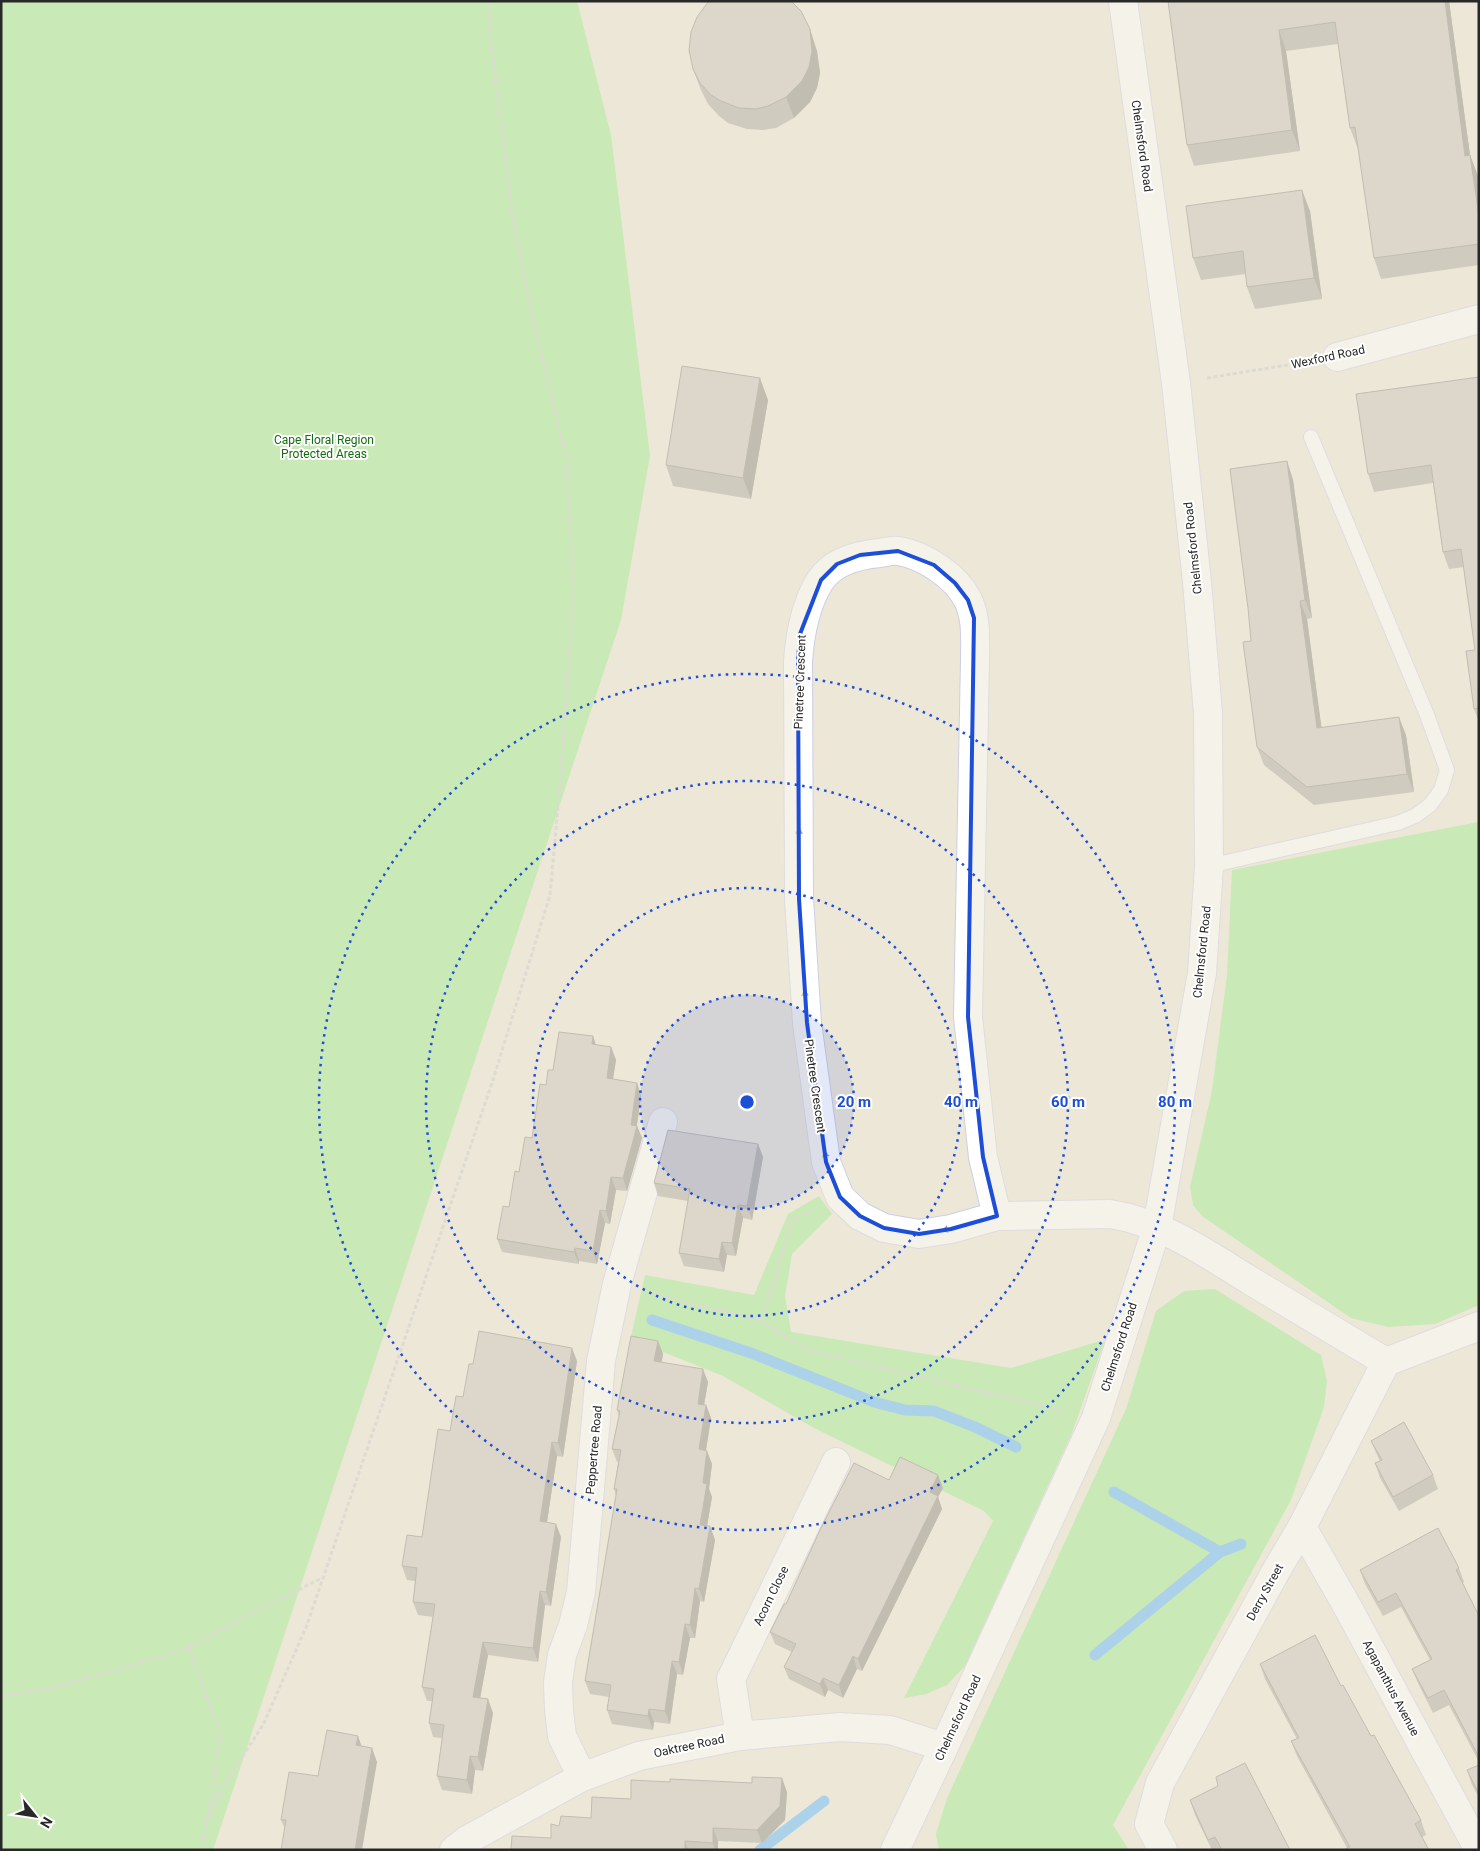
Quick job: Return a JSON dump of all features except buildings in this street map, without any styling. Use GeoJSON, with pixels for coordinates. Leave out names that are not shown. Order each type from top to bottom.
{"type":"FeatureCollection","features":[{"type":"Feature","properties":{"kind":"street","name":"Chelmsford Road"},"geometry":{"type":"LineString","coordinates":[[894,1850],[944,1747],[1096,1418],[1157,1227],[1202,973],[1209,866],[1208,713],[1197,582],[1176,383],[1122,1]]}},
{"type":"Feature","properties":{"kind":"street","name":"Wexford Road"},"geometry":{"type":"LineString","coordinates":[[1337,358],[1479,319]]}},
{"type":"Feature","properties":{"kind":"street","name":"Pinetree Crescent"},"geometry":{"type":"LineString","coordinates":[[996,1216],[983,1157],[968,1017],[976,660],[974,618],[968,600],[955,583],[934,565],[898,551],[860,555],[837,564],[821,580],[808,607],[800,634],[798,661],[799,899],[807,1023],[826,1162],[840,1197],[860,1216],[884,1228],[919,1234],[951,1229],[996,1216],[1110,1214],[1128,1217],[1157,1227]]}},
{"type":"Feature","properties":{"kind":"street","name":"Peppertree Road"},"geometry":{"type":"LineString","coordinates":[[582,1777],[562,1736],[558,1682],[562,1655],[573,1625],[581,1592],[601,1361],[617,1284],[663,1122]]}},
{"type":"Feature","properties":{"kind":"street"},"geometry":{"type":"LineString","coordinates":[[1157,1227],[1196,1247],[1386,1362],[1479,1326]]}},
{"type":"Feature","properties":{"kind":"street","name":"Derry Street"},"geometry":{"type":"LineString","coordinates":[[1163,1850],[1150,1824],[1160,1783],[1302,1527],[1386,1362]]}},
{"type":"Feature","properties":{"kind":"street","name":"Acorn Close"},"geometry":{"type":"LineString","coordinates":[[740,1736],[731,1679],[836,1462]]}},
{"type":"Feature","properties":{"kind":"street","name":"Agapanthus Avenue"},"geometry":{"type":"LineString","coordinates":[[1302,1527],[1479,1850]]}},
{"type":"Feature","properties":{"kind":"street","name":"Oaktree Road"},"geometry":{"type":"LineString","coordinates":[[454,1850],[467,1840],[582,1777],[639,1756],[740,1736],[840,1727],[890,1730],[944,1747]]}},
{"type":"Feature","properties":{"kind":"lane"},"geometry":{"type":"LineString","coordinates":[[1209,866],[1398,823],[1415,816],[1430,805],[1441,790],[1447,770],[1427,715],[1311,437]]}},
{"type":"Feature","properties":{"kind":"path"},"geometry":{"type":"LineString","coordinates":[[208,1819],[226,1782],[263,1725],[307,1625],[488,1092],[550,895],[573,599],[567,460],[536,335],[514,221],[489,26],[489,1]]}},
{"type":"Feature","properties":{"kind":"path","name":"Wexford Road"},"geometry":{"type":"LineString","coordinates":[[1176,383],[1337,358]]}},
{"type":"Feature","properties":{"kind":"path"},"geometry":{"type":"LineString","coordinates":[[762,1321],[792,1220],[840,1197]]}},
{"type":"Feature","properties":{"kind":"path"},"geometry":{"type":"LineString","coordinates":[[617,1284],[762,1321],[807,1350],[1096,1418]]}},
{"type":"Feature","properties":{"kind":"path"},"geometry":{"type":"LineString","coordinates":[[1,1696],[63,1685],[145,1662],[189,1647],[324,1577]]}},
{"type":"Feature","properties":{"kind":"path"},"geometry":{"type":"LineString","coordinates":[[189,1647],[220,1734],[213,1792],[201,1850]]}},
{"type":"Feature","properties":{"kind":"highlighted area"},"geometry":{"type":"Polygon","coordinates":[[[898,551],[934,565],[955,583],[968,600],[974,618],[968,1017],[983,1157],[997,1216],[951,1229],[919,1234],[884,1228],[860,1216],[840,1197],[826,1162],[807,1023],[799,899],[798,661],[800,634],[821,580],[837,564],[860,555],[898,551]]]}},
{"type":"Feature","properties":{"kind":"green space","name":"Cape Floral Region Protected Areas"},"geometry":{"type":"Polygon","coordinates":[[[1,1],[577,1],[611,135],[650,456],[621,620],[213,1850],[1,1850],[1,1]]]}},
{"type":"Feature","properties":{"kind":"green space"},"geometry":{"type":"Polygon","coordinates":[[[1478,822],[1479,1305],[1435,1324],[1388,1327],[1351,1318],[1202,1216],[1193,1205],[1190,1187],[1212,1091],[1227,975],[1232,870],[1478,822]]]}},
{"type":"Feature","properties":{"kind":"green space"},"geometry":{"type":"Polygon","coordinates":[[[819,1196],[832,1214],[792,1254],[785,1296],[791,1332],[1011,1368],[1100,1341],[1104,1343],[1072,1433],[965,1666],[947,1685],[926,1694],[904,1698],[993,1521],[984,1511],[814,1428],[723,1376],[663,1352],[629,1345],[645,1275],[754,1295],[788,1214],[819,1196]]]}},
{"type":"Feature","properties":{"kind":"green space"},"geometry":{"type":"Polygon","coordinates":[[[1215,1289],[1321,1355],[1327,1381],[1324,1407],[1291,1500],[1113,1825],[1129,1850],[939,1850],[936,1834],[947,1798],[1126,1409],[1156,1311],[1184,1291],[1215,1289]]]}},
{"type":"Feature","properties":{"kind":"waterway"},"geometry":{"type":"LineString","coordinates":[[652,1320],[751,1353],[874,1402],[905,1410],[934,1411],[975,1427],[1016,1447]]}},
{"type":"Feature","properties":{"kind":"waterway"},"geometry":{"type":"LineString","coordinates":[[1114,1492],[1220,1552]]}},
{"type":"Feature","properties":{"kind":"waterway"},"geometry":{"type":"LineString","coordinates":[[1095,1655],[1220,1552],[1241,1544]]}},
{"type":"Feature","properties":{"kind":"waterway"},"geometry":{"type":"LineString","coordinates":[[760,1850],[824,1801]]}}]}
